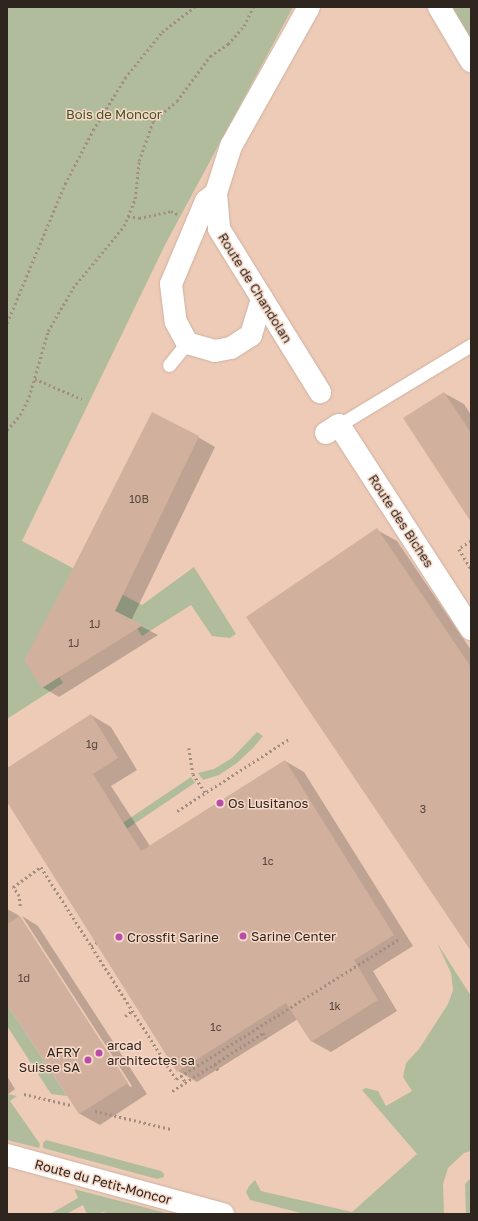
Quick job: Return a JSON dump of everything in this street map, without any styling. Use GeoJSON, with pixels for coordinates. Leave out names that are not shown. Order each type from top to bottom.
{"type":"FeatureCollection","features":[{"type":"Feature","properties":{"kind":"street","name":"Route de Chandolan"},"geometry":{"type":"LineString","coordinates":[[309,7],[230,146],[216,193],[219,229],[320,392]]}},
{"type":"Feature","properties":{"kind":"street"},"geometry":{"type":"LineString","coordinates":[[439,7],[471,61]]}},
{"type":"Feature","properties":{"kind":"street"},"geometry":{"type":"LineString","coordinates":[[216,193],[206,201],[171,284],[176,322],[187,343],[215,351],[231,348],[251,335],[262,299]]}},
{"type":"Feature","properties":{"kind":"street","name":"Route des Biches"},"geometry":{"type":"LineString","coordinates":[[333,429],[471,629]]}},
{"type":"Feature","properties":{"kind":"street","name":"Route du Petit-Moncor"},"geometry":{"type":"LineString","coordinates":[[7,1156],[223,1214]]}},
{"type":"Feature","properties":{"kind":"lane"},"geometry":{"type":"LineString","coordinates":[[169,365],[187,343]]}},
{"type":"Feature","properties":{"kind":"lane"},"geometry":{"type":"LineString","coordinates":[[333,429],[471,345]]}},
{"type":"Feature","properties":{"kind":"path"},"geometry":{"type":"LineString","coordinates":[[7,323],[65,184],[93,130],[125,78],[158,37],[194,7]]}},
{"type":"Feature","properties":{"kind":"path"},"geometry":{"type":"LineString","coordinates":[[7,430],[20,415],[30,397],[48,331],[73,288],[124,226],[136,199],[139,160],[153,121],[177,101],[210,56],[228,44],[244,26],[254,7]]}},
{"type":"Feature","properties":{"kind":"path"},"geometry":{"type":"LineString","coordinates":[[128,216],[139,218],[171,211],[197,221]]}},
{"type":"Feature","properties":{"kind":"path"},"geometry":{"type":"LineString","coordinates":[[35,379],[82,399]]}},
{"type":"Feature","properties":{"kind":"path"},"geometry":{"type":"LineString","coordinates":[[471,541],[459,549],[471,569]]}},
{"type":"Feature","properties":{"kind":"path"},"geometry":{"type":"LineString","coordinates":[[177,810],[288,739]]}},
{"type":"Feature","properties":{"kind":"path"},"geometry":{"type":"LineString","coordinates":[[190,748],[193,774],[205,792]]}},
{"type":"Feature","properties":{"kind":"path"},"geometry":{"type":"LineString","coordinates":[[20,906],[19,896],[13,886],[41,867],[176,1079],[398,940]]}},
{"type":"Feature","properties":{"kind":"path"},"geometry":{"type":"LineString","coordinates":[[91,946],[96,943]]}},
{"type":"Feature","properties":{"kind":"path"},"geometry":{"type":"LineString","coordinates":[[125,1016],[132,1011]]}},
{"type":"Feature","properties":{"kind":"path"},"geometry":{"type":"LineString","coordinates":[[172,1091],[263,1033],[266,1038]]}},
{"type":"Feature","properties":{"kind":"path"},"geometry":{"type":"LineString","coordinates":[[215,1064],[218,1070]]}},
{"type":"Feature","properties":{"kind":"path"},"geometry":{"type":"LineString","coordinates":[[181,1076],[186,1083]]}},
{"type":"Feature","properties":{"kind":"path"},"geometry":{"type":"LineString","coordinates":[[24,1094],[71,1105]]}},
{"type":"Feature","properties":{"kind":"path"},"geometry":{"type":"LineString","coordinates":[[95,1111],[171,1129]]}},
{"type":"Feature","properties":{"kind":"shaded area"},"geometry":{"type":"Polygon","coordinates":[[[293,7],[471,7],[471,1214],[7,1214],[7,571],[165,245],[293,7]]]}},
{"type":"Feature","properties":{"kind":"green space","name":"Bois de Moncor"},"geometry":{"type":"Polygon","coordinates":[[[7,7],[293,7],[165,245],[22,541],[142,605],[194,567],[236,634],[230,638],[212,636],[191,605],[142,636],[133,622],[56,671],[63,683],[7,719],[7,7]]]}},
{"type":"Feature","properties":{"kind":"green space"},"geometry":{"type":"Polygon","coordinates":[[[451,7],[471,7],[471,40],[451,7]]]}},
{"type":"Feature","properties":{"kind":"green space"},"geometry":{"type":"Polygon","coordinates":[[[257,732],[263,736],[237,763],[219,775],[203,780],[198,773],[214,769],[232,758],[257,732]]]}},
{"type":"Feature","properties":{"kind":"green space"},"geometry":{"type":"Polygon","coordinates":[[[191,777],[195,783],[127,829],[123,823],[191,777]]]}},
{"type":"Feature","properties":{"kind":"green space"},"geometry":{"type":"Polygon","coordinates":[[[437,943],[471,996],[471,1151],[464,1153],[448,1168],[443,1184],[444,1214],[305,1214],[250,1200],[246,1192],[255,1180],[261,1191],[352,1212],[417,1154],[362,1090],[366,1088],[378,1091],[386,1106],[412,1091],[403,1077],[406,1063],[419,1049],[448,1004],[453,990],[451,973],[437,943]]]}},
{"type":"Feature","properties":{"kind":"green space"},"geometry":{"type":"Polygon","coordinates":[[[7,1004],[67,1096],[51,1094],[7,1026],[7,1004]]]}},
{"type":"Feature","properties":{"kind":"green space"},"geometry":{"type":"Polygon","coordinates":[[[7,1094],[17,1096],[10,1101],[40,1144],[39,1148],[7,1140],[7,1094]]]}},
{"type":"Feature","properties":{"kind":"green space"},"geometry":{"type":"Polygon","coordinates":[[[46,1140],[161,1171],[164,1174],[164,1177],[157,1179],[43,1148],[43,1143],[46,1140]]]}},
{"type":"Feature","properties":{"kind":"green space"},"geometry":{"type":"Polygon","coordinates":[[[471,1178],[471,1214],[466,1214],[465,1184],[471,1178]]]}},
{"type":"Feature","properties":{"kind":"green space"},"geometry":{"type":"Polygon","coordinates":[[[74,1189],[170,1214],[110,1214],[102,1212],[101,1214],[87,1214],[83,1205],[66,1214],[50,1214],[78,1198],[74,1189]]]}},
{"type":"Feature","properties":{"kind":"building"},"geometry":{"type":"Polygon","coordinates":[[[444,392],[471,433],[471,522],[403,418],[444,392]]]}},
{"type":"Feature","properties":{"kind":"building"},"geometry":{"type":"Polygon","coordinates":[[[152,412],[199,436],[115,611],[143,625],[42,688],[24,660],[64,586],[152,412]]]}},
{"type":"Feature","properties":{"kind":"building"},"geometry":{"type":"Polygon","coordinates":[[[377,528],[471,667],[471,951],[246,617],[377,528]]]}},
{"type":"Feature","properties":{"kind":"building"},"geometry":{"type":"Polygon","coordinates":[[[91,714],[118,758],[93,774],[141,851],[285,760],[394,935],[354,960],[378,1000],[311,1042],[286,1003],[177,1072],[7,802],[7,768],[91,714]]]}},
{"type":"Feature","properties":{"kind":"building"},"geometry":{"type":"Polygon","coordinates":[[[20,916],[128,1083],[79,1114],[7,1004],[7,924],[20,916]]]}},
{"type":"Feature","properties":{"kind":"place","name":"Os Lusitanos"},"geometry":{"type":"Point","coordinates":[220,803]}},
{"type":"Feature","properties":{"kind":"place","name":"Sarine Center"},"geometry":{"type":"Point","coordinates":[243,936]}},
{"type":"Feature","properties":{"kind":"place","name":"Crossfit Sarine"},"geometry":{"type":"Point","coordinates":[119,937]}},
{"type":"Feature","properties":{"kind":"place","name":"arcad architectes sa"},"geometry":{"type":"Point","coordinates":[99,1053]}},
{"type":"Feature","properties":{"kind":"place","name":"AFRY Suisse SA"},"geometry":{"type":"Point","coordinates":[88,1060]}}]}
